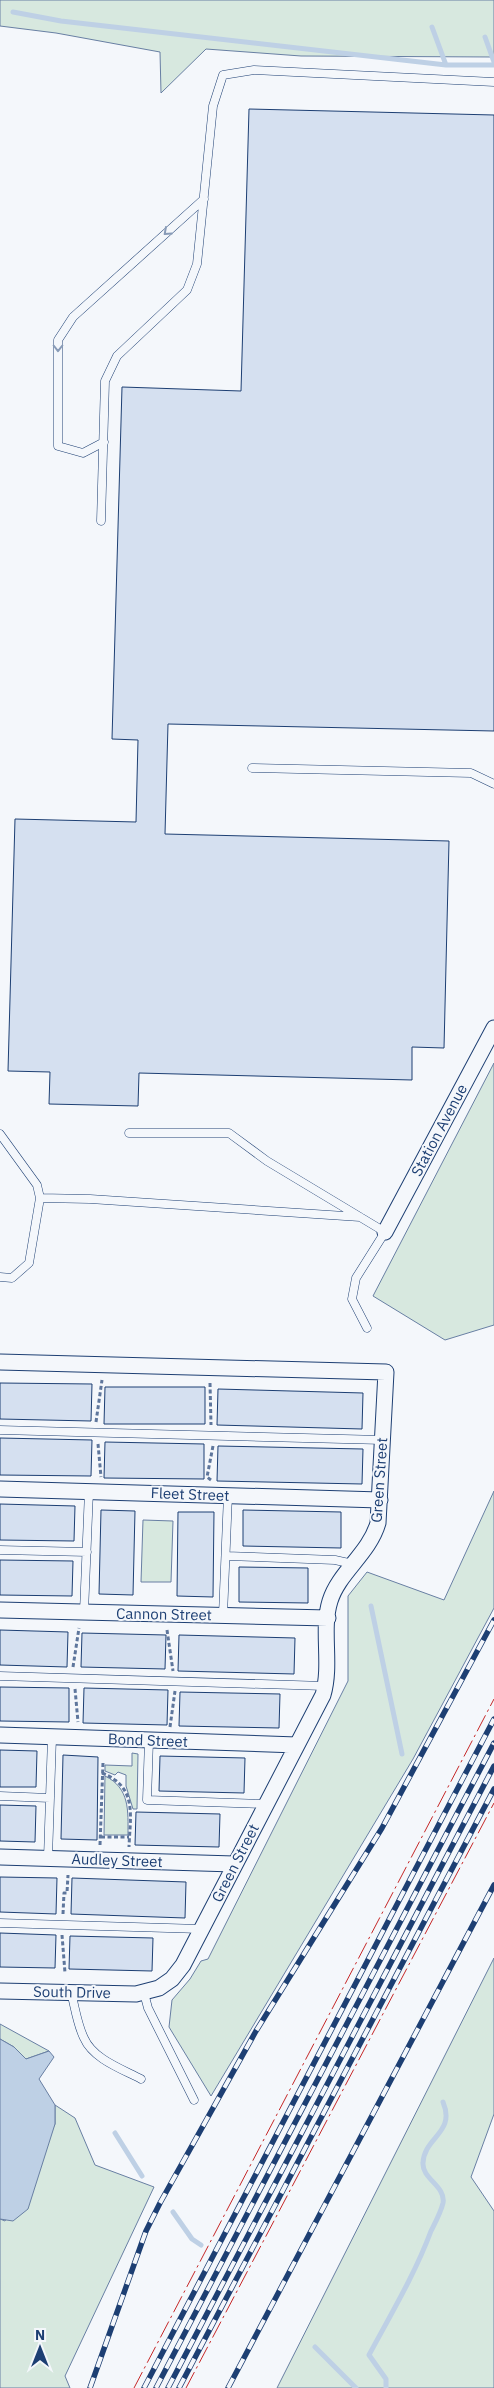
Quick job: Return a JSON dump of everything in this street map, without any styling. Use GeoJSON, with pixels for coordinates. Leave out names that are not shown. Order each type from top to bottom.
{"type":"FeatureCollection","features":[{"type":"Feature","properties":{"kind":"street","name":"Station Avenue"},"geometry":{"type":"LineString","coordinates":[[385,1232],[494,1028]]}},
{"type":"Feature","properties":{"kind":"street","name":"Green Street"},"geometry":{"type":"LineString","coordinates":[[0,1362],[386,1372],[380,1500],[374,1534],[334,1592],[329,1606],[326,1686],[183,1965],[172,1979],[159,1988],[144,1993]]}},
{"type":"Feature","properties":{"kind":"street","name":"Fleet Street"},"geometry":{"type":"LineString","coordinates":[[0,1490],[380,1500]]}},
{"type":"Feature","properties":{"kind":"street","name":"Cannon Street"},"geometry":{"type":"LineString","coordinates":[[0,1610],[328,1618]]}},
{"type":"Feature","properties":{"kind":"street","name":"Bond Street"},"geometry":{"type":"LineString","coordinates":[[0,1735],[297,1745]]}},
{"type":"Feature","properties":{"kind":"street","name":"Audley Street"},"geometry":{"type":"LineString","coordinates":[[0,1857],[234,1864]]}},
{"type":"Feature","properties":{"kind":"street","name":"South Drive"},"geometry":{"type":"LineString","coordinates":[[0,1990],[144,1993]]}},
{"type":"Feature","properties":{"kind":"lane"},"geometry":{"type":"LineString","coordinates":[[101,521],[106,381],[116,356],[187,290],[198,264],[213,106],[223,75],[254,70],[494,82]]}},
{"type":"Feature","properties":{"kind":"lane"},"geometry":{"type":"LineString","coordinates":[[104,442],[83,453],[58,446],[58,340],[73,317],[204,199]]}},
{"type":"Feature","properties":{"kind":"lane"},"geometry":{"type":"LineString","coordinates":[[252,768],[471,773],[494,784]]}},
{"type":"Feature","properties":{"kind":"lane"},"geometry":{"type":"LineString","coordinates":[[129,1133],[229,1133],[267,1161],[385,1232],[356,1278],[352,1299],[367,1328]]}},
{"type":"Feature","properties":{"kind":"lane"},"geometry":{"type":"LineString","coordinates":[[0,1134],[38,1185],[40,1198],[29,1263],[12,1278],[0,1278]]}},
{"type":"Feature","properties":{"kind":"lane"},"geometry":{"type":"LineString","coordinates":[[40,1198],[90,1198],[360,1217]]}},
{"type":"Feature","properties":{"kind":"lane"},"geometry":{"type":"LineString","coordinates":[[0,1430],[383,1440]]}},
{"type":"Feature","properties":{"kind":"lane"},"geometry":{"type":"LineString","coordinates":[[84,1612],[89,1492]]}},
{"type":"Feature","properties":{"kind":"lane"},"geometry":{"type":"LineString","coordinates":[[223,1615],[228,1495]]}},
{"type":"Feature","properties":{"kind":"lane"},"geometry":{"type":"LineString","coordinates":[[0,1550],[86,1552]]}},
{"type":"Feature","properties":{"kind":"lane"},"geometry":{"type":"LineString","coordinates":[[226,1556],[335,1560],[354,1564]]}},
{"type":"Feature","properties":{"kind":"lane"},"geometry":{"type":"LineString","coordinates":[[0,1676],[326,1686]]}},
{"type":"Feature","properties":{"kind":"lane"},"geometry":{"type":"LineString","coordinates":[[48,1858],[52,1737]]}},
{"type":"Feature","properties":{"kind":"lane"},"geometry":{"type":"LineString","coordinates":[[149,1740],[147,1800],[266,1804]]}},
{"type":"Feature","properties":{"kind":"lane"},"geometry":{"type":"LineString","coordinates":[[0,1796],[50,1798]]}},
{"type":"Feature","properties":{"kind":"lane"},"geometry":{"type":"LineString","coordinates":[[0,1923],[201,1929]]}},
{"type":"Feature","properties":{"kind":"lane"},"geometry":{"type":"LineString","coordinates":[[71,1992],[84,2038],[90,2048],[98,2055],[141,2079]]}},
{"type":"Feature","properties":{"kind":"lane"},"geometry":{"type":"LineString","coordinates":[[144,1993],[148,2008],[194,2100]]}},
{"type":"Feature","properties":{"kind":"path"},"geometry":{"type":"LineString","coordinates":[[96,1422],[102,1380]]}},
{"type":"Feature","properties":{"kind":"path"},"geometry":{"type":"LineString","coordinates":[[210,1383],[211,1425]]}},
{"type":"Feature","properties":{"kind":"path"},"geometry":{"type":"LineString","coordinates":[[98,1440],[101,1481]]}},
{"type":"Feature","properties":{"kind":"path"},"geometry":{"type":"LineString","coordinates":[[213,1484],[208,1477],[214,1443]]}},
{"type":"Feature","properties":{"kind":"path"},"geometry":{"type":"LineString","coordinates":[[72,1668],[79,1628]]}},
{"type":"Feature","properties":{"kind":"path"},"geometry":{"type":"LineString","coordinates":[[167,1630],[173,1671]]}},
{"type":"Feature","properties":{"kind":"path"},"geometry":{"type":"LineString","coordinates":[[75,1686],[78,1725]]}},
{"type":"Feature","properties":{"kind":"path"},"geometry":{"type":"LineString","coordinates":[[170,1728],[175,1689]]}},
{"type":"Feature","properties":{"kind":"path"},"geometry":{"type":"LineString","coordinates":[[100,1847],[103,1763]]}},
{"type":"Feature","properties":{"kind":"path"},"geometry":{"type":"LineString","coordinates":[[102,1773],[118,1781],[128,1796],[129,1848]]}},
{"type":"Feature","properties":{"kind":"path"},"geometry":{"type":"LineString","coordinates":[[101,1837],[129,1837]]}},
{"type":"Feature","properties":{"kind":"path"},"geometry":{"type":"LineString","coordinates":[[63,1915],[62,1893],[67,1893],[68,1875]]}},
{"type":"Feature","properties":{"kind":"path"},"geometry":{"type":"LineString","coordinates":[[62,1932],[61,1954],[65,1954],[65,1973]]}},
{"type":"Feature","properties":{"kind":"shaded area"},"geometry":{"type":"Polygon","coordinates":[[[0,0],[494,0],[494,57],[301,56],[206,49],[161,93],[160,52],[56,33],[0,26],[0,0]]]}},
{"type":"Feature","properties":{"kind":"shaded area"},"geometry":{"type":"Polygon","coordinates":[[[494,1063],[494,1325],[445,1340],[373,1296],[494,1063]]]}},
{"type":"Feature","properties":{"kind":"shaded area"},"geometry":{"type":"Polygon","coordinates":[[[494,1491],[494,1608],[413,1759],[211,2096],[169,2027],[172,2000],[190,1979],[201,1961],[208,1959],[348,1681],[348,1596],[367,1572],[444,1600],[494,1491]]]}},
{"type":"Feature","properties":{"kind":"shaded area"},"geometry":{"type":"Polygon","coordinates":[[[143,1520],[173,1521],[171,1582],[141,1582],[143,1520]]]}},
{"type":"Feature","properties":{"kind":"shaded area"},"geometry":{"type":"Polygon","coordinates":[[[132,1753],[138,1754],[137,1809],[133,1809],[126,1786],[126,1775],[118,1772],[115,1775],[105,1771],[105,1765],[132,1766],[132,1753]]]}},
{"type":"Feature","properties":{"kind":"shaded area"},"geometry":{"type":"Polygon","coordinates":[[[105,1776],[119,1787],[126,1801],[128,1835],[104,1835],[105,1776]]]}},
{"type":"Feature","properties":{"kind":"shaded area"},"geometry":{"type":"Polygon","coordinates":[[[494,1958],[494,2114],[471,2177],[494,2211],[494,2388],[277,2388],[494,1958]]]}},
{"type":"Feature","properties":{"kind":"shaded area"},"geometry":{"type":"Polygon","coordinates":[[[0,2024],[49,2051],[26,2059],[14,2047],[0,2039],[0,2024]]]}},
{"type":"Feature","properties":{"kind":"shaded area"},"geometry":{"type":"Polygon","coordinates":[[[55,2105],[75,2118],[95,2165],[154,2187],[65,2376],[70,2388],[0,2388],[0,2219],[5,2221],[55,2124],[55,2105]]]}},
{"type":"Feature","properties":{"kind":"water"},"geometry":{"type":"Polygon","coordinates":[[[0,2039],[14,2047],[26,2059],[49,2051],[54,2057],[39,2079],[55,2105],[55,2124],[28,2209],[13,2221],[0,2219],[0,2039]]]}},
{"type":"Feature","properties":{"kind":"building"},"geometry":{"type":"Polygon","coordinates":[[[249,109],[494,115],[494,731],[168,724],[165,834],[449,841],[444,1048],[412,1047],[412,1080],[139,1073],[138,1106],[49,1104],[50,1072],[8,1071],[15,819],[136,822],[138,740],[112,739],[122,387],[241,391],[249,109]]]}},
{"type":"Feature","properties":{"kind":"building"},"geometry":{"type":"Polygon","coordinates":[[[0,1383],[92,1384],[91,1421],[0,1419],[0,1383]]]}},
{"type":"Feature","properties":{"kind":"building"},"geometry":{"type":"Polygon","coordinates":[[[105,1387],[205,1387],[205,1424],[104,1424],[105,1387]]]}},
{"type":"Feature","properties":{"kind":"building"},"geometry":{"type":"Polygon","coordinates":[[[218,1389],[363,1393],[362,1429],[217,1425],[218,1389]]]}},
{"type":"Feature","properties":{"kind":"building"},"geometry":{"type":"Polygon","coordinates":[[[0,1438],[92,1440],[91,1476],[0,1475],[0,1438]]]}},
{"type":"Feature","properties":{"kind":"building"},"geometry":{"type":"Polygon","coordinates":[[[105,1442],[204,1444],[204,1479],[104,1478],[105,1442]]]}},
{"type":"Feature","properties":{"kind":"building"},"geometry":{"type":"Polygon","coordinates":[[[218,1446],[363,1449],[362,1484],[217,1481],[218,1446]]]}},
{"type":"Feature","properties":{"kind":"building"},"geometry":{"type":"Polygon","coordinates":[[[0,1504],[75,1506],[74,1541],[0,1540],[0,1504]]]}},
{"type":"Feature","properties":{"kind":"building"},"geometry":{"type":"Polygon","coordinates":[[[101,1510],[135,1511],[133,1595],[99,1594],[101,1510]]]}},
{"type":"Feature","properties":{"kind":"building"},"geometry":{"type":"Polygon","coordinates":[[[243,1510],[341,1512],[341,1548],[243,1546],[243,1510]]]}},
{"type":"Feature","properties":{"kind":"building"},"geometry":{"type":"Polygon","coordinates":[[[178,1512],[214,1512],[213,1597],[177,1596],[178,1512]]]}},
{"type":"Feature","properties":{"kind":"building"},"geometry":{"type":"Polygon","coordinates":[[[0,1560],[73,1561],[72,1596],[0,1595],[0,1560]]]}},
{"type":"Feature","properties":{"kind":"building"},"geometry":{"type":"Polygon","coordinates":[[[239,1567],[308,1568],[308,1603],[239,1602],[239,1567]]]}},
{"type":"Feature","properties":{"kind":"building"},"geometry":{"type":"Polygon","coordinates":[[[0,1630],[68,1632],[67,1667],[0,1665],[0,1630]]]}},
{"type":"Feature","properties":{"kind":"building"},"geometry":{"type":"Polygon","coordinates":[[[82,1633],[166,1635],[165,1669],[81,1667],[82,1633]]]}},
{"type":"Feature","properties":{"kind":"building"},"geometry":{"type":"Polygon","coordinates":[[[179,1635],[295,1638],[294,1674],[178,1671],[179,1635]]]}},
{"type":"Feature","properties":{"kind":"building"},"geometry":{"type":"Polygon","coordinates":[[[0,1687],[69,1688],[69,1722],[0,1721],[0,1687]]]}},
{"type":"Feature","properties":{"kind":"building"},"geometry":{"type":"Polygon","coordinates":[[[84,1688],[168,1690],[167,1725],[83,1723],[84,1688]]]}},
{"type":"Feature","properties":{"kind":"building"},"geometry":{"type":"Polygon","coordinates":[[[180,1692],[280,1694],[279,1728],[179,1726],[180,1692]]]}},
{"type":"Feature","properties":{"kind":"building"},"geometry":{"type":"Polygon","coordinates":[[[0,1750],[37,1751],[36,1787],[0,1787],[0,1750]]]}},
{"type":"Feature","properties":{"kind":"building"},"geometry":{"type":"Polygon","coordinates":[[[63,1755],[98,1757],[97,1840],[61,1839],[63,1755]]]}},
{"type":"Feature","properties":{"kind":"building"},"geometry":{"type":"Polygon","coordinates":[[[160,1756],[245,1758],[244,1793],[159,1791],[160,1756]]]}},
{"type":"Feature","properties":{"kind":"building"},"geometry":{"type":"Polygon","coordinates":[[[0,1805],[36,1806],[35,1842],[0,1841],[0,1805]]]}},
{"type":"Feature","properties":{"kind":"building"},"geometry":{"type":"Polygon","coordinates":[[[136,1812],[220,1814],[219,1847],[135,1845],[136,1812]]]}},
{"type":"Feature","properties":{"kind":"building"},"geometry":{"type":"Polygon","coordinates":[[[0,1877],[57,1878],[56,1914],[0,1912],[0,1877]]]}},
{"type":"Feature","properties":{"kind":"building"},"geometry":{"type":"Polygon","coordinates":[[[72,1878],[186,1882],[185,1918],[71,1914],[72,1878]]]}},
{"type":"Feature","properties":{"kind":"building"},"geometry":{"type":"Polygon","coordinates":[[[0,1933],[56,1935],[55,1968],[0,1967],[0,1933]]]}},
{"type":"Feature","properties":{"kind":"building"},"geometry":{"type":"Polygon","coordinates":[[[70,1936],[153,1938],[152,1971],[69,1969],[70,1936]]]}},
{"type":"Feature","properties":{"kind":"waterway"},"geometry":{"type":"LineString","coordinates":[[13,12],[61,21],[446,65],[494,65]]}},
{"type":"Feature","properties":{"kind":"waterway"},"geometry":{"type":"LineString","coordinates":[[432,27],[446,65]]}},
{"type":"Feature","properties":{"kind":"waterway"},"geometry":{"type":"LineString","coordinates":[[485,37],[494,62]]}},
{"type":"Feature","properties":{"kind":"waterway"},"geometry":{"type":"LineString","coordinates":[[371,1606],[402,1754]]}},
{"type":"Feature","properties":{"kind":"waterway"},"geometry":{"type":"LineString","coordinates":[[386,2388],[386,2379],[369,2355],[418,2263],[443,2203],[441,2192],[426,2174],[423,2163],[428,2147],[443,2128],[446,2121],[443,2102]]}},
{"type":"Feature","properties":{"kind":"waterway"},"geometry":{"type":"LineString","coordinates":[[115,2133],[142,2176]]}},
{"type":"Feature","properties":{"kind":"waterway"},"geometry":{"type":"LineString","coordinates":[[173,2212],[192,2239],[201,2245]]}},
{"type":"Feature","properties":{"kind":"waterway"},"geometry":{"type":"LineString","coordinates":[[315,2347],[356,2388]]}},
{"type":"Feature","properties":{"kind":"railway"},"geometry":{"type":"LineString","coordinates":[[90,2388],[146,2231],[160,2203],[256,2031],[382,1828],[494,1620]]}},
{"type":"Feature","properties":{"kind":"railway"},"geometry":{"type":"LineString","coordinates":[[144,2388],[494,1719]]}},
{"type":"Feature","properties":{"kind":"railway"},"geometry":{"type":"LineString","coordinates":[[156,2388],[494,1743]]}},
{"type":"Feature","properties":{"kind":"railway"},"geometry":{"type":"LineString","coordinates":[[168,2388],[494,1766]]}},
{"type":"Feature","properties":{"kind":"railway"},"geometry":{"type":"LineString","coordinates":[[179,2388],[494,1789]]}},
{"type":"Feature","properties":{"kind":"railway"},"geometry":{"type":"LineString","coordinates":[[228,2388],[494,1885]]}},
{"type":"Feature","properties":{"kind":"power"},"geometry":{"type":"LineString","coordinates":[[134,2388],[494,1699]]}},
{"type":"Feature","properties":{"kind":"power"},"geometry":{"type":"LineString","coordinates":[[186,2388],[494,1803]]}}]}
